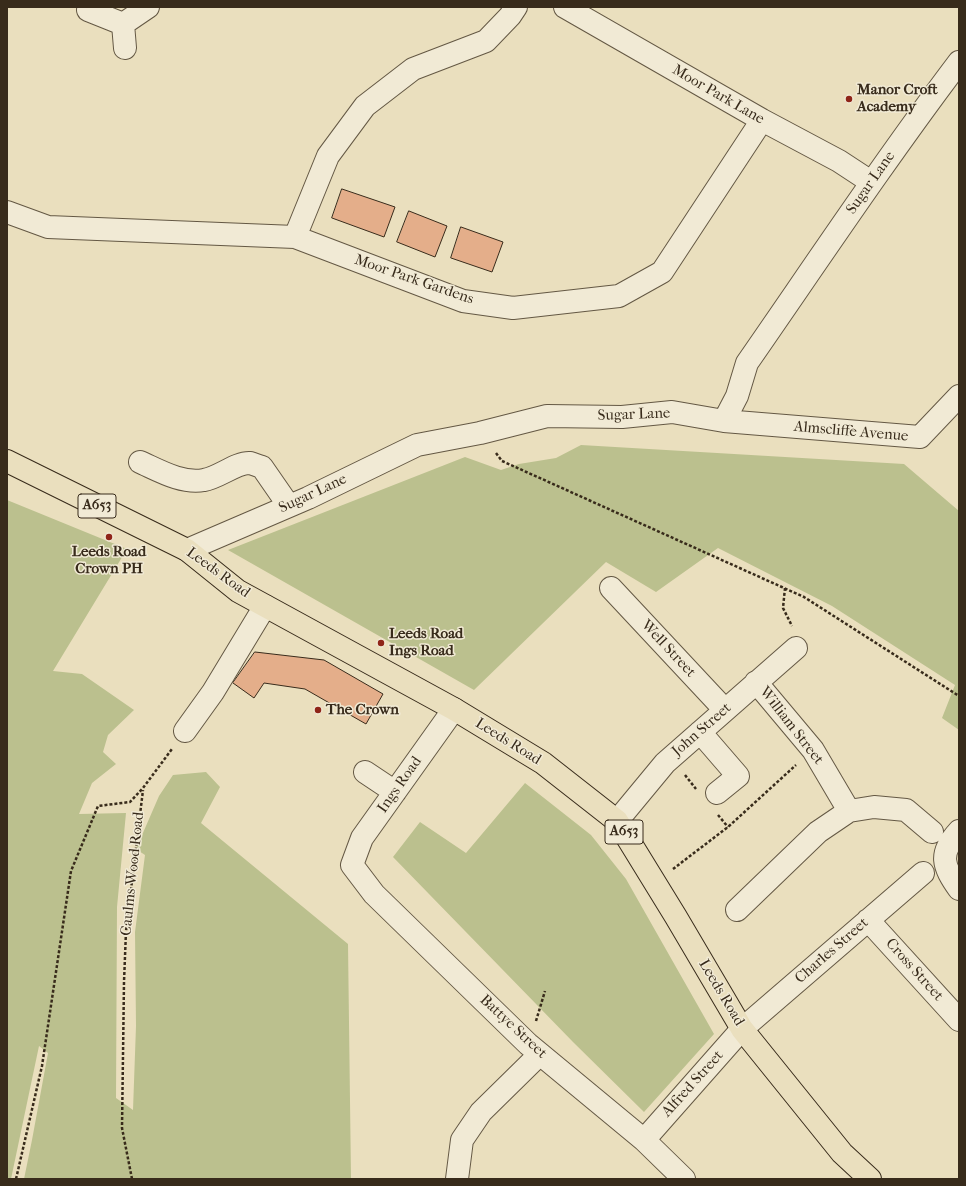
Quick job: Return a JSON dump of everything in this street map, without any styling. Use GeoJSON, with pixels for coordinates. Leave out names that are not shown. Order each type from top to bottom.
{"type":"FeatureCollection","features":[{"type":"Feature","properties":{"kind":"main road","name":"Leeds Road"},"geometry":{"type":"LineString","coordinates":[[7,461],[187,550],[238,591],[454,709],[543,763],[617,821],[742,1029],[842,1153],[870,1179]]}},
{"type":"Feature","properties":{"kind":"street"},"geometry":{"type":"LineString","coordinates":[[123,24],[148,7]]}},
{"type":"Feature","properties":{"kind":"street"},"geometry":{"type":"LineString","coordinates":[[295,237],[328,156],[365,106],[413,70],[486,41],[510,16],[516,7]]}},
{"type":"Feature","properties":{"kind":"street","name":"Moor Park Lane"},"geometry":{"type":"LineString","coordinates":[[565,7],[762,120],[840,161],[871,182]]}},
{"type":"Feature","properties":{"kind":"street"},"geometry":{"type":"LineString","coordinates":[[88,10],[123,24]]}},
{"type":"Feature","properties":{"kind":"street"},"geometry":{"type":"LineString","coordinates":[[123,24],[125,48]]}},
{"type":"Feature","properties":{"kind":"street","name":"Sugar Lane"},"geometry":{"type":"LineString","coordinates":[[187,550],[289,506],[417,445],[480,433],[547,416],[622,417],[672,412],[724,422],[737,396],[747,363],[871,182],[959,62]]}},
{"type":"Feature","properties":{"kind":"street","name":"Moor Park Gardens"},"geometry":{"type":"LineString","coordinates":[[7,212],[48,227],[295,237],[463,301],[513,308],[619,296],[662,272],[762,120]]}},
{"type":"Feature","properties":{"kind":"street","name":"Almscliffe Avenue"},"geometry":{"type":"LineString","coordinates":[[724,422],[920,437],[959,396]]}},
{"type":"Feature","properties":{"kind":"street"},"geometry":{"type":"LineString","coordinates":[[140,462],[172,476],[188,480],[204,480],[218,476],[249,463],[262,466],[289,506]]}},
{"type":"Feature","properties":{"kind":"street","name":"Well Street"},"geometry":{"type":"LineString","coordinates":[[611,588],[725,710]]}},
{"type":"Feature","properties":{"kind":"street"},"geometry":{"type":"LineString","coordinates":[[185,732],[213,692],[265,606]]}},
{"type":"Feature","properties":{"kind":"street","name":"John Street"},"geometry":{"type":"LineString","coordinates":[[617,821],[665,763],[796,648]]}},
{"type":"Feature","properties":{"kind":"street","name":"William Street"},"geometry":{"type":"LineString","coordinates":[[756,682],[813,750],[849,811]]}},
{"type":"Feature","properties":{"kind":"street","name":"Ings Road"},"geometry":{"type":"LineString","coordinates":[[352,865],[362,838],[454,709]]}},
{"type":"Feature","properties":{"kind":"street"},"geometry":{"type":"LineString","coordinates":[[700,732],[738,776],[717,793]]}},
{"type":"Feature","properties":{"kind":"street"},"geometry":{"type":"LineString","coordinates":[[365,772],[395,792]]}},
{"type":"Feature","properties":{"kind":"street"},"geometry":{"type":"LineString","coordinates":[[737,910],[818,832],[849,811],[874,807],[906,810],[932,832]]}},
{"type":"Feature","properties":{"kind":"street"},"geometry":{"type":"LineString","coordinates":[[959,831],[950,842],[946,852],[945,865],[959,889]]}},
{"type":"Feature","properties":{"kind":"street","name":"Battye Street"},"geometry":{"type":"LineString","coordinates":[[352,865],[374,894],[534,1049],[644,1140],[684,1179]]}},
{"type":"Feature","properties":{"kind":"street","name":"Charles Street"},"geometry":{"type":"LineString","coordinates":[[742,1029],[923,873]]}},
{"type":"Feature","properties":{"kind":"street","name":"Cross Street"},"geometry":{"type":"LineString","coordinates":[[868,920],[959,1020]]}},
{"type":"Feature","properties":{"kind":"street","name":"Alfred Street"},"geometry":{"type":"LineString","coordinates":[[644,1140],[742,1029]]}},
{"type":"Feature","properties":{"kind":"street"},"geometry":{"type":"LineString","coordinates":[[457,1179],[462,1140],[481,1112],[534,1049]]}},
{"type":"Feature","properties":{"kind":"path"},"geometry":{"type":"LineString","coordinates":[[480,433],[502,461],[804,597],[959,696]]}},
{"type":"Feature","properties":{"kind":"path"},"geometry":{"type":"LineString","coordinates":[[785,588],[783,608],[801,645],[796,648]]}},
{"type":"Feature","properties":{"kind":"path"},"geometry":{"type":"LineString","coordinates":[[16,1179],[42,1066],[71,871],[98,806],[130,802],[143,788],[185,732]]}},
{"type":"Feature","properties":{"kind":"path"},"geometry":{"type":"LineString","coordinates":[[655,882],[728,827],[813,750]]}},
{"type":"Feature","properties":{"kind":"path","name":"Caulms Wood Road"},"geometry":{"type":"LineString","coordinates":[[132,1179],[122,1128],[124,982],[126,930],[143,788]]}},
{"type":"Feature","properties":{"kind":"path"},"geometry":{"type":"LineString","coordinates":[[534,1049],[545,991]]}},
{"type":"Feature","properties":{"kind":"green space"},"geometry":{"type":"Polygon","coordinates":[[[581,445],[904,464],[959,511],[959,730],[942,718],[955,685],[832,606],[718,548],[656,592],[606,562],[474,690],[228,550],[465,457],[501,470],[519,464],[556,458],[581,445]]]}},
{"type":"Feature","properties":{"kind":"green space"},"geometry":{"type":"Polygon","coordinates":[[[7,500],[127,549],[53,671],[82,674],[134,710],[108,735],[103,752],[116,764],[92,783],[79,814],[126,813],[117,907],[116,1098],[133,1110],[136,1026],[135,932],[145,855],[136,849],[159,796],[173,775],[206,772],[220,787],[201,823],[348,944],[351,1179],[24,1179],[48,1053],[39,1046],[11,1179],[7,1179],[7,500]]]}},
{"type":"Feature","properties":{"kind":"green space"},"geometry":{"type":"Polygon","coordinates":[[[525,783],[591,835],[626,879],[714,1034],[644,1112],[573,1042],[393,857],[420,822],[466,853],[525,783]]]}},
{"type":"Feature","properties":{"kind":"building"},"geometry":{"type":"Polygon","coordinates":[[[342,189],[395,207],[384,237],[332,218],[342,189]]]}},
{"type":"Feature","properties":{"kind":"building"},"geometry":{"type":"Polygon","coordinates":[[[409,211],[447,226],[435,257],[397,242],[409,211]]]}},
{"type":"Feature","properties":{"kind":"building"},"geometry":{"type":"Polygon","coordinates":[[[461,227],[503,242],[492,272],[451,258],[461,227]]]}},
{"type":"Feature","properties":{"kind":"building"},"geometry":{"type":"Polygon","coordinates":[[[255,652],[324,660],[383,694],[366,724],[305,689],[264,683],[254,698],[233,683],[255,652]]]}},
{"type":"Feature","properties":{"kind":"place","name":"Manor Croft Academy"},"geometry":{"type":"Point","coordinates":[849,99]}},
{"type":"Feature","properties":{"kind":"place","name":"Leeds Road Crown PH"},"geometry":{"type":"Point","coordinates":[109,537]}},
{"type":"Feature","properties":{"kind":"place","name":"Leeds Road Ings Road"},"geometry":{"type":"Point","coordinates":[381,643]}},
{"type":"Feature","properties":{"kind":"place","name":"The Crown"},"geometry":{"type":"Point","coordinates":[318,710]}}]}
